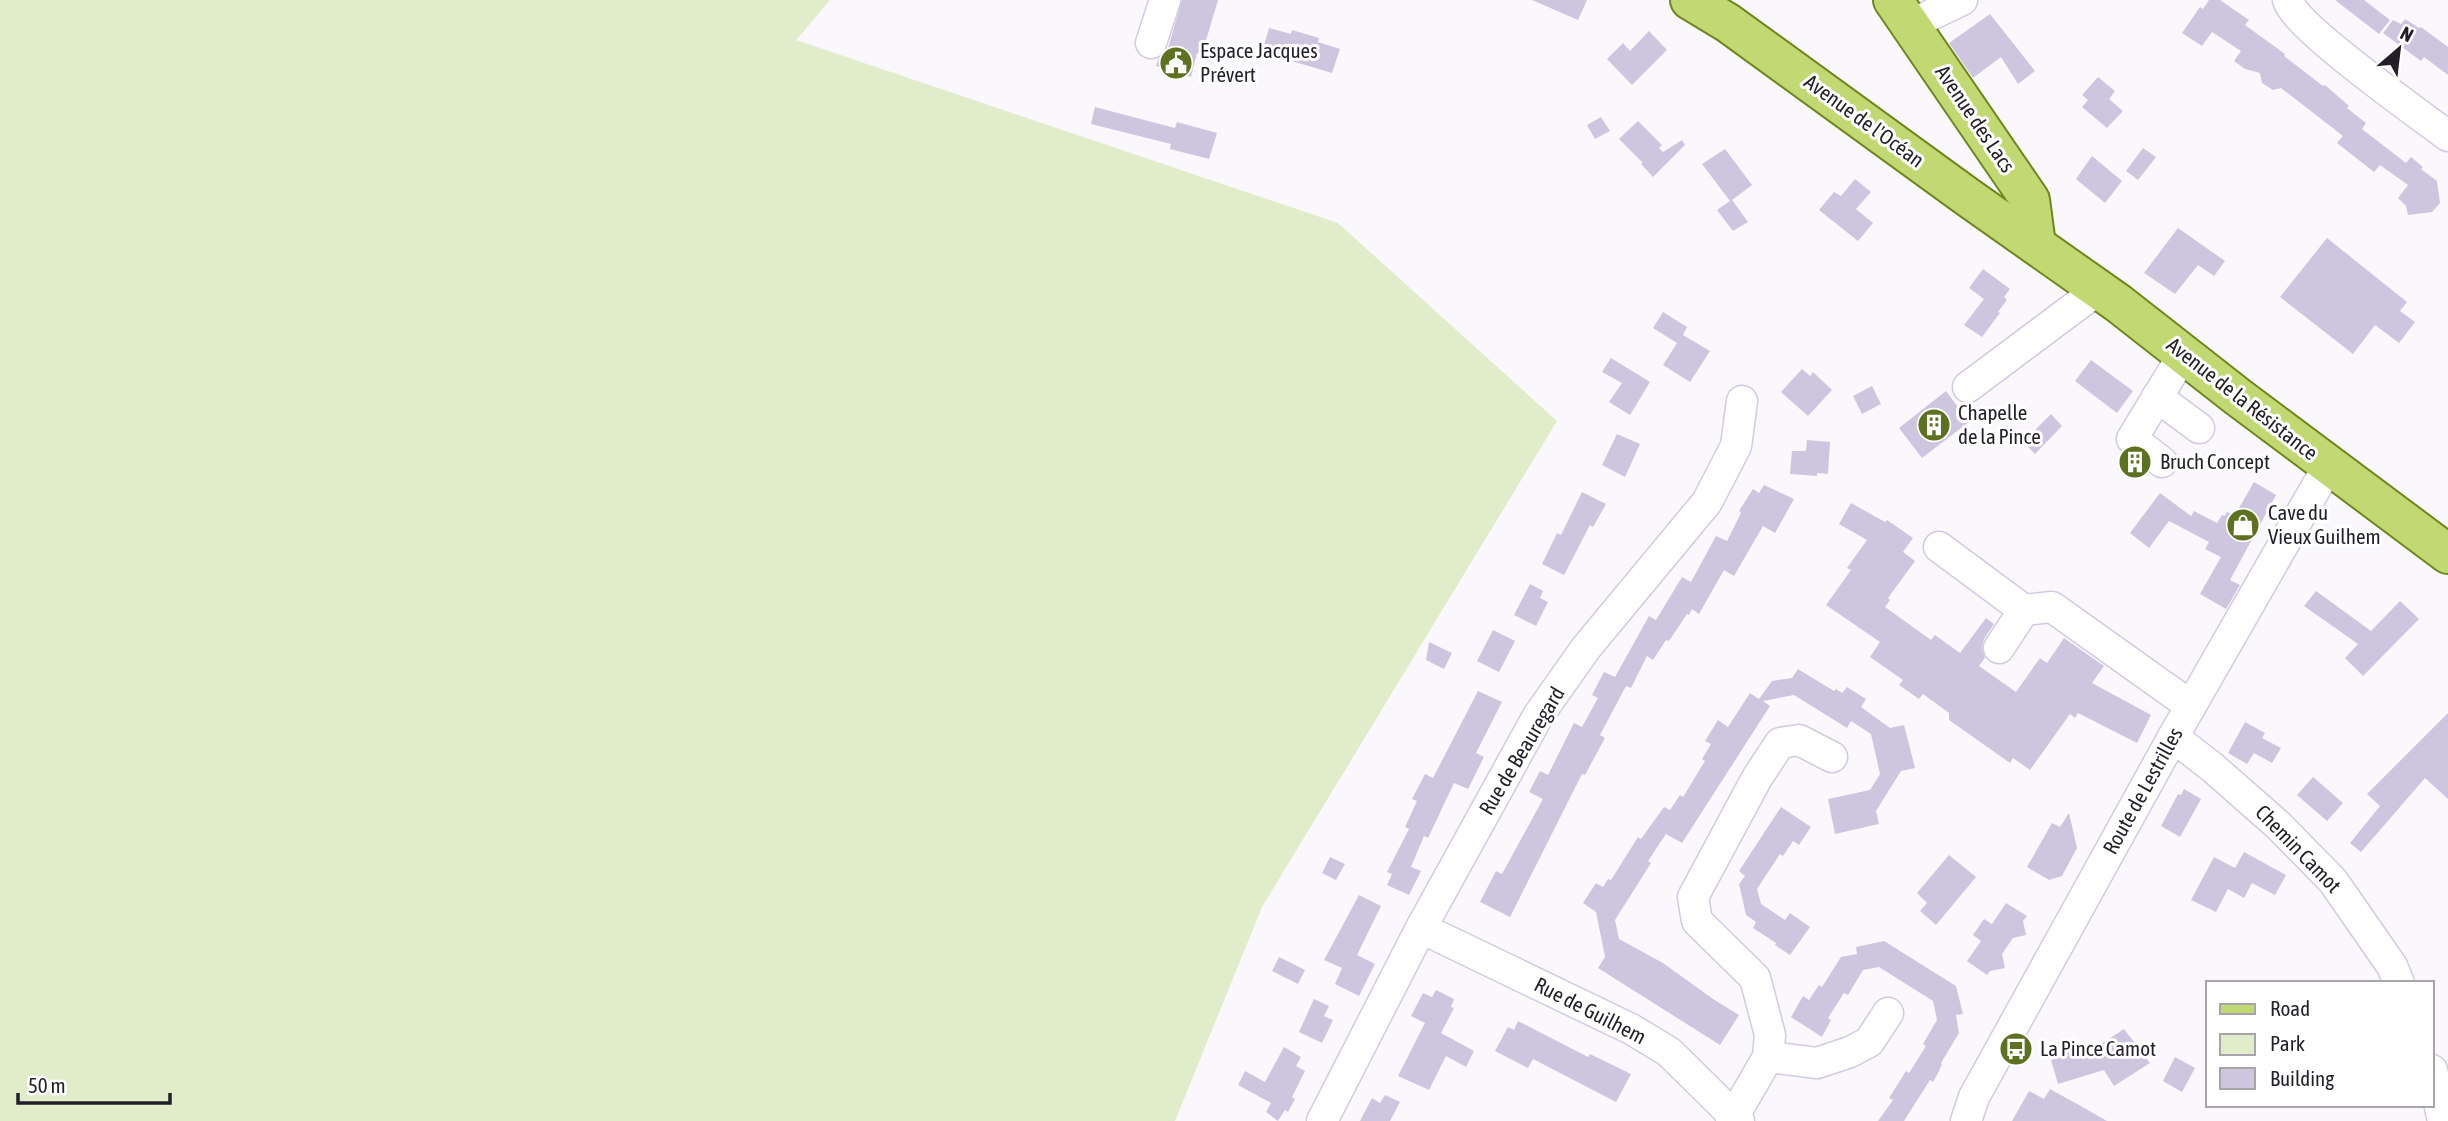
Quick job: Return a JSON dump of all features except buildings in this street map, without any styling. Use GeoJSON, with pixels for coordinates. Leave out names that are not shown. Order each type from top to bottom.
{"type":"FeatureCollection","features":[{"type":"Feature","properties":{"kind":"main road","name":"Avenue de l'Océan"},"geometry":{"type":"LineString","coordinates":[[1690,0],[1728,23],[2036,245]]}},
{"type":"Feature","properties":{"kind":"main road","name":"Avenue des Lacs"},"geometry":{"type":"LineString","coordinates":[[1902,12],[2030,200],[2036,245]]}},
{"type":"Feature","properties":{"kind":"main road","name":"Avenue de la Résistance"},"geometry":{"type":"LineString","coordinates":[[2036,245],[2099,289],[2448,554]]}},
{"type":"Feature","properties":{"kind":"street"},"geometry":{"type":"LineString","coordinates":[[1151,43],[1165,0]]}},
{"type":"Feature","properties":{"kind":"street"},"geometry":{"type":"LineString","coordinates":[[1902,12],[1962,0]]}},
{"type":"Feature","properties":{"kind":"street"},"geometry":{"type":"LineString","coordinates":[[2288,0],[2290,7],[2317,35],[2448,136]]}},
{"type":"Feature","properties":{"kind":"street"},"geometry":{"type":"LineString","coordinates":[[1968,387],[2099,289]]}},
{"type":"Feature","properties":{"kind":"street"},"geometry":{"type":"LineString","coordinates":[[2162,463],[2132,439],[2183,355]]}},
{"type":"Feature","properties":{"kind":"street"},"geometry":{"type":"LineString","coordinates":[[2157,397],[2199,428]]}},
{"type":"Feature","properties":{"kind":"street","name":"Rue de Beauregard"},"geometry":{"type":"LineString","coordinates":[[1322,1121],[1422,928],[1538,716],[1586,648],[1707,502],[1736,446],[1742,401]]}},
{"type":"Feature","properties":{"kind":"street","name":"Route de Lestrilles"},"geometry":{"type":"LineString","coordinates":[[1966,1121],[1974,1097],[2190,706],[2275,581],[2329,465]]}},
{"type":"Feature","properties":{"kind":"street"},"geometry":{"type":"LineString","coordinates":[[1939,547],[2024,610],[2052,607],[2190,706]]}},
{"type":"Feature","properties":{"kind":"street"},"geometry":{"type":"LineString","coordinates":[[1999,648],[2024,610]]}},
{"type":"Feature","properties":{"kind":"street","name":"Chemin Camot"},"geometry":{"type":"LineString","coordinates":[[2173,737],[2269,817],[2333,881],[2392,966],[2398,981]]}},
{"type":"Feature","properties":{"kind":"street"},"geometry":{"type":"LineString","coordinates":[[1735,1120],[1768,1057],[1770,1035],[1755,978],[1698,921],[1693,897],[1757,778],[1780,743],[1799,740],[1832,757]]}},
{"type":"Feature","properties":{"kind":"street","name":"Rue de Guilhem"},"geometry":{"type":"LineString","coordinates":[[1422,928],[1631,1029],[1669,1052],[1735,1120]]}},
{"type":"Feature","properties":{"kind":"street"},"geometry":{"type":"LineString","coordinates":[[1768,1057],[1817,1063],[1850,1052],[1870,1042],[1888,1013]]}},
{"type":"Feature","properties":{"kind":"street"},"geometry":{"type":"LineString","coordinates":[[2434,1079],[2443,1121]]}},
{"type":"Feature","properties":{"kind":"green space"},"geometry":{"type":"Polygon","coordinates":[[[0,0],[830,0],[796,40],[1338,223],[1557,421],[1262,907],[1175,1121],[0,1121],[0,0]]]}},
{"type":"Feature","properties":{"kind":"place","name":"Espace Jacques Prévert"},"geometry":{"type":"Point","coordinates":[1176,63]}},
{"type":"Feature","properties":{"kind":"place","name":"Chapelle de la Pince"},"geometry":{"type":"Point","coordinates":[1934,425]}},
{"type":"Feature","properties":{"kind":"place","name":"Bruch Concept"},"geometry":{"type":"Point","coordinates":[2135,462]}},
{"type":"Feature","properties":{"kind":"place","name":"Cave du Vieux Guilhem"},"geometry":{"type":"Point","coordinates":[2243,525]}},
{"type":"Feature","properties":{"kind":"place","name":"La Pince Camot"},"geometry":{"type":"Point","coordinates":[2016,1049]}}]}
